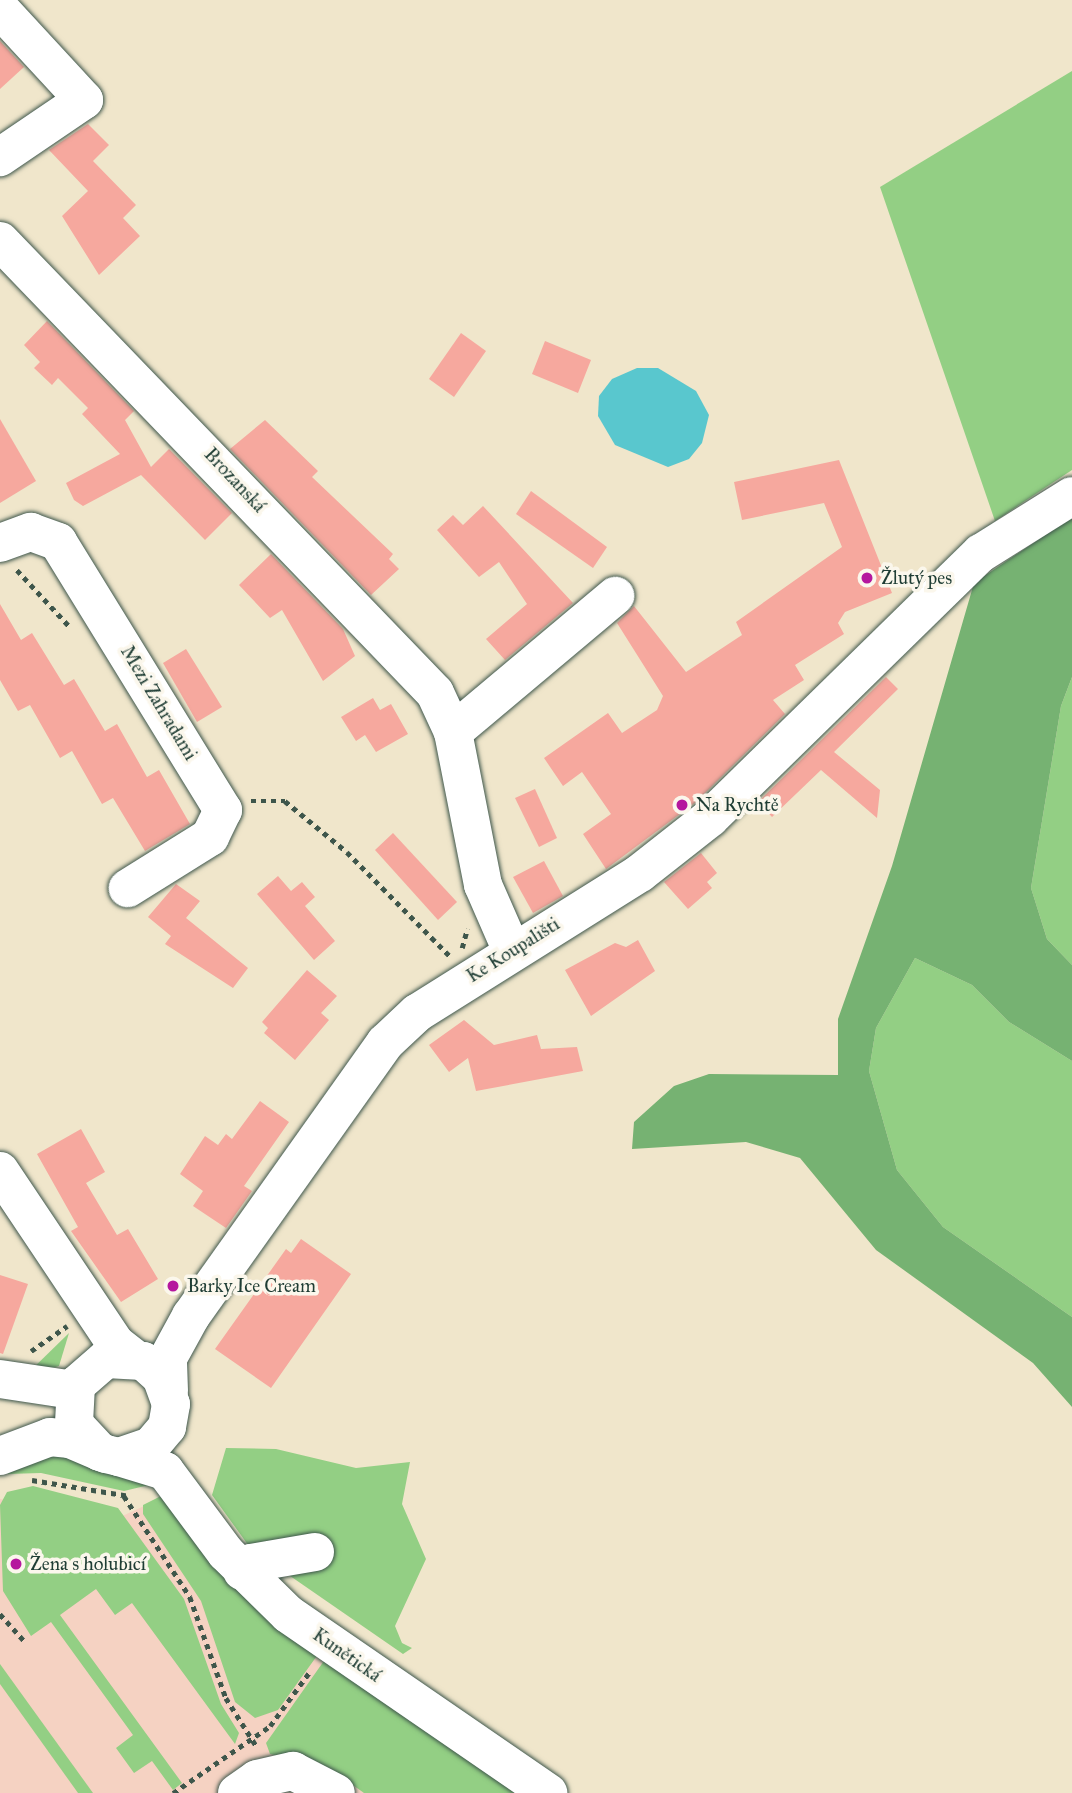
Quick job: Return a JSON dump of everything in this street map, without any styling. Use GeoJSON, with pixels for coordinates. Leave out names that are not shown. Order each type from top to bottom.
{"type":"FeatureCollection","features":[{"type":"Feature","properties":{"kind":"street"},"geometry":{"type":"LineString","coordinates":[[0,9],[84,100],[0,157]]}},
{"type":"Feature","properties":{"kind":"street","name":"Brozanská"},"geometry":{"type":"LineString","coordinates":[[0,241],[417,672],[453,732],[483,886],[511,949]]}},
{"type":"Feature","properties":{"kind":"street","name":"Ke Koupališti"},"geometry":{"type":"LineString","coordinates":[[170,1401],[169,1358],[191,1316],[385,1044],[511,949],[640,873],[710,818],[981,553],[1072,496]]}},
{"type":"Feature","properties":{"kind":"street","name":"Mezi Zahradami"},"geometry":{"type":"LineString","coordinates":[[0,544],[31,532],[58,542],[220,801]]}},
{"type":"Feature","properties":{"kind":"street"},"geometry":{"type":"LineString","coordinates":[[453,732],[615,596]]}},
{"type":"Feature","properties":{"kind":"street"},"geometry":{"type":"LineString","coordinates":[[128,888],[217,831],[224,817],[220,801]]}},
{"type":"Feature","properties":{"kind":"street"},"geometry":{"type":"LineString","coordinates":[[0,1171],[112,1338],[139,1360],[170,1401],[158,1441],[110,1454],[78,1432],[74,1393],[85,1355],[80,1332],[0,1189]]}},
{"type":"Feature","properties":{"kind":"street","name":"Ke Koupališti"},"geometry":{"type":"LineString","coordinates":[[139,1360],[191,1316]]}},
{"type":"Feature","properties":{"kind":"street"},"geometry":{"type":"LineString","coordinates":[[9,1444],[74,1393],[96,1363],[139,1360]]}},
{"type":"Feature","properties":{"kind":"street"},"geometry":{"type":"LineString","coordinates":[[0,1379],[74,1393]]}},
{"type":"Feature","properties":{"kind":"street","name":"Kunětická"},"geometry":{"type":"LineString","coordinates":[[170,1401],[167,1459],[178,1484],[234,1562],[288,1614],[548,1793]]}},
{"type":"Feature","properties":{"kind":"street","name":"Kunětická"},"geometry":{"type":"LineString","coordinates":[[9,1444],[62,1437],[110,1454],[152,1462],[178,1484]]}},
{"type":"Feature","properties":{"kind":"street"},"geometry":{"type":"LineString","coordinates":[[234,1562],[251,1563],[315,1552]]}},
{"type":"Feature","properties":{"kind":"street"},"geometry":{"type":"LineString","coordinates":[[253,1784],[293,1771],[336,1793]]}},
{"type":"Feature","properties":{"kind":"path"},"geometry":{"type":"LineString","coordinates":[[220,801],[285,801],[347,852],[455,962]]}},
{"type":"Feature","properties":{"kind":"path"},"geometry":{"type":"LineString","coordinates":[[9,1444],[124,1496],[190,1597],[226,1698],[254,1740],[253,1784]]}},
{"type":"Feature","properties":{"kind":"path"},"geometry":{"type":"LineString","coordinates":[[124,1496],[178,1484]]}},
{"type":"Feature","properties":{"kind":"path"},"geometry":{"type":"LineString","coordinates":[[0,1615],[26,1642]]}},
{"type":"Feature","properties":{"kind":"path"},"geometry":{"type":"LineString","coordinates":[[173,1793],[254,1740],[310,1672]]}},
{"type":"Feature","properties":{"kind":"shaded area"},"geometry":{"type":"Polygon","coordinates":[[[168,1495],[520,1793],[0,1793],[0,1499],[118,1518],[168,1495]]]}},
{"type":"Feature","properties":{"kind":"green space"},"geometry":{"type":"Polygon","coordinates":[[[1072,71],[1072,470],[995,521],[880,187],[1072,71]]]}},
{"type":"Feature","properties":{"kind":"green space"},"geometry":{"type":"Polygon","coordinates":[[[1072,517],[1072,677],[1061,706],[1031,888],[1047,939],[1072,965],[1072,1061],[1009,1022],[972,985],[915,958],[876,1028],[869,1071],[897,1170],[943,1227],[1072,1317],[1072,1407],[1033,1363],[876,1250],[800,1158],[746,1142],[632,1149],[634,1122],[674,1086],[709,1074],[838,1075],[838,1019],[892,866],[974,583],[1072,517]]]}},
{"type":"Feature","properties":{"kind":"green space"},"geometry":{"type":"Polygon","coordinates":[[[1072,677],[1072,965],[1047,939],[1031,888],[1061,706],[1072,677]]]}},
{"type":"Feature","properties":{"kind":"green space"},"geometry":{"type":"Polygon","coordinates":[[[915,958],[972,985],[1009,1022],[1072,1061],[1072,1317],[943,1227],[897,1170],[869,1071],[876,1028],[915,958]]]}},
{"type":"Feature","properties":{"kind":"green space"},"geometry":{"type":"Polygon","coordinates":[[[69,1333],[59,1366],[25,1376],[69,1333]]]}},
{"type":"Feature","properties":{"kind":"green space"},"geometry":{"type":"Polygon","coordinates":[[[43,1447],[149,1485],[124,1491],[41,1473],[7,1474],[43,1447]]]}},
{"type":"Feature","properties":{"kind":"green space"},"geometry":{"type":"Polygon","coordinates":[[[226,1448],[276,1449],[356,1468],[410,1462],[402,1504],[426,1559],[395,1626],[402,1643],[412,1648],[403,1654],[251,1549],[212,1495],[226,1448]]]}},
{"type":"Feature","properties":{"kind":"green space"},"geometry":{"type":"Polygon","coordinates":[[[33,1486],[118,1508],[184,1599],[221,1704],[239,1733],[235,1744],[132,1603],[115,1615],[96,1589],[60,1615],[182,1783],[173,1790],[152,1761],[134,1773],[116,1748],[133,1735],[51,1622],[31,1636],[3,1591],[0,1505],[7,1492],[33,1486]]]}},
{"type":"Feature","properties":{"kind":"green space"},"geometry":{"type":"Polygon","coordinates":[[[161,1496],[319,1653],[278,1710],[255,1718],[235,1702],[201,1601],[143,1514],[143,1505],[161,1496]]]}},
{"type":"Feature","properties":{"kind":"green space"},"geometry":{"type":"Polygon","coordinates":[[[326,1658],[523,1793],[364,1793],[329,1768],[270,1754],[266,1743],[326,1658]]]}},
{"type":"Feature","properties":{"kind":"green space"},"geometry":{"type":"Polygon","coordinates":[[[0,1664],[93,1793],[78,1793],[0,1684],[0,1664]]]}},
{"type":"Feature","properties":{"kind":"water"},"geometry":{"type":"Polygon","coordinates":[[[637,368],[658,368],[696,391],[709,415],[702,443],[689,459],[668,467],[615,445],[598,416],[599,396],[612,379],[637,368]]]}},
{"type":"Feature","properties":{"kind":"building"},"geometry":{"type":"Polygon","coordinates":[[[0,41],[24,67],[0,89],[0,41]]]}},
{"type":"Feature","properties":{"kind":"building"},"geometry":{"type":"Polygon","coordinates":[[[88,124],[109,145],[93,161],[136,205],[123,218],[140,236],[99,275],[62,216],[88,191],[49,150],[88,124]]]}},
{"type":"Feature","properties":{"kind":"building"},"geometry":{"type":"Polygon","coordinates":[[[47,321],[134,411],[125,420],[151,467],[169,449],[232,513],[205,540],[141,475],[83,506],[74,500],[66,483],[120,454],[82,414],[88,408],[58,378],[52,385],[34,368],[40,362],[24,345],[47,321]]]}},
{"type":"Feature","properties":{"kind":"building"},"geometry":{"type":"Polygon","coordinates":[[[461,333],[486,351],[454,397],[429,379],[461,333]]]}},
{"type":"Feature","properties":{"kind":"building"},"geometry":{"type":"Polygon","coordinates":[[[545,341],[591,360],[578,393],[532,374],[545,341]]]}},
{"type":"Feature","properties":{"kind":"building"},"geometry":{"type":"Polygon","coordinates":[[[0,419],[36,481],[0,503],[0,419]]]}},
{"type":"Feature","properties":{"kind":"building"},"geometry":{"type":"Polygon","coordinates":[[[265,420],[318,471],[312,477],[393,554],[389,559],[399,569],[371,595],[230,449],[265,420]]]}},
{"type":"Feature","properties":{"kind":"building"},"geometry":{"type":"Polygon","coordinates":[[[839,460],[892,593],[845,612],[838,623],[844,634],[795,665],[804,680],[773,700],[785,714],[696,802],[606,869],[583,834],[611,814],[582,772],[563,786],[544,758],[608,713],[622,733],[657,710],[663,696],[617,623],[634,606],[686,672],[742,635],[736,622],[842,547],[824,503],[742,520],[734,482],[839,460]]]}},
{"type":"Feature","properties":{"kind":"building"},"geometry":{"type":"Polygon","coordinates":[[[531,491],[607,547],[593,568],[516,514],[531,491]]]}},
{"type":"Feature","properties":{"kind":"building"},"geometry":{"type":"Polygon","coordinates":[[[483,506],[573,603],[505,660],[486,639],[527,604],[499,562],[479,577],[437,530],[453,515],[463,525],[483,506]]]}},
{"type":"Feature","properties":{"kind":"building"},"geometry":{"type":"Polygon","coordinates":[[[271,554],[343,629],[355,656],[323,681],[282,610],[270,618],[239,585],[271,554]]]}},
{"type":"Feature","properties":{"kind":"building"},"geometry":{"type":"Polygon","coordinates":[[[0,604],[21,640],[32,633],[64,685],[74,679],[105,731],[117,724],[147,777],[159,770],[190,824],[145,851],[113,798],[102,804],[72,751],[60,758],[30,705],[18,711],[0,680],[0,604]]]}},
{"type":"Feature","properties":{"kind":"building"},"geometry":{"type":"Polygon","coordinates":[[[186,649],[222,707],[197,722],[163,663],[186,649]]]}},
{"type":"Feature","properties":{"kind":"building"},"geometry":{"type":"Polygon","coordinates":[[[886,677],[898,689],[834,752],[880,790],[877,818],[821,770],[772,817],[758,802],[886,677]]]}},
{"type":"Feature","properties":{"kind":"building"},"geometry":{"type":"Polygon","coordinates":[[[373,698],[380,710],[391,704],[408,734],[376,752],[365,735],[356,741],[341,717],[373,698]]]}},
{"type":"Feature","properties":{"kind":"building"},"geometry":{"type":"Polygon","coordinates":[[[535,789],[557,838],[539,847],[515,798],[535,789]]]}},
{"type":"Feature","properties":{"kind":"building"},"geometry":{"type":"Polygon","coordinates":[[[393,833],[457,902],[438,920],[375,850],[393,833]]]}},
{"type":"Feature","properties":{"kind":"building"},"geometry":{"type":"Polygon","coordinates":[[[701,853],[717,873],[707,882],[712,888],[688,909],[664,882],[701,853]]]}},
{"type":"Feature","properties":{"kind":"building"},"geometry":{"type":"Polygon","coordinates":[[[544,861],[563,896],[533,913],[513,877],[544,861]]]}},
{"type":"Feature","properties":{"kind":"building"},"geometry":{"type":"Polygon","coordinates":[[[278,876],[291,891],[302,882],[315,897],[305,906],[335,941],[314,960],[257,894],[278,876]]]}},
{"type":"Feature","properties":{"kind":"building"},"geometry":{"type":"Polygon","coordinates":[[[176,884],[200,901],[186,918],[248,968],[233,988],[165,944],[171,936],[148,917],[176,884]]]}},
{"type":"Feature","properties":{"kind":"building"},"geometry":{"type":"Polygon","coordinates":[[[638,940],[655,971],[591,1016],[565,970],[615,943],[626,947],[638,940]]]}},
{"type":"Feature","properties":{"kind":"building"},"geometry":{"type":"Polygon","coordinates":[[[307,970],[337,996],[321,1013],[329,1020],[295,1060],[264,1033],[268,1028],[262,1022],[307,970]]]}},
{"type":"Feature","properties":{"kind":"building"},"geometry":{"type":"Polygon","coordinates":[[[464,1020],[494,1045],[537,1035],[541,1049],[577,1047],[583,1071],[476,1091],[468,1058],[449,1072],[429,1045],[464,1020]]]}},
{"type":"Feature","properties":{"kind":"building"},"geometry":{"type":"Polygon","coordinates":[[[260,1101],[289,1122],[244,1186],[252,1191],[226,1228],[193,1206],[203,1191],[180,1174],[205,1136],[218,1145],[226,1134],[232,1139],[260,1101]]]}},
{"type":"Feature","properties":{"kind":"building"},"geometry":{"type":"Polygon","coordinates":[[[81,1129],[105,1172],[86,1183],[117,1235],[128,1229],[158,1279],[121,1302],[71,1231],[78,1227],[37,1154],[81,1129]]]}},
{"type":"Feature","properties":{"kind":"building"},"geometry":{"type":"Polygon","coordinates":[[[301,1239],[351,1274],[271,1388],[215,1349],[286,1249],[291,1253],[301,1239]]]}},
{"type":"Feature","properties":{"kind":"building"},"geometry":{"type":"Polygon","coordinates":[[[0,1275],[28,1284],[3,1354],[0,1353],[0,1275]]]}},
{"type":"Feature","properties":{"kind":"place","name":"Žlutý pes"},"geometry":{"type":"Point","coordinates":[867,578]}},
{"type":"Feature","properties":{"kind":"place","name":"Na Rychtě"},"geometry":{"type":"Point","coordinates":[682,805]}},
{"type":"Feature","properties":{"kind":"place","name":"Barky Ice Cream"},"geometry":{"type":"Point","coordinates":[173,1286]}},
{"type":"Feature","properties":{"kind":"place","name":"Žena s holubicí"},"geometry":{"type":"Point","coordinates":[16,1564]}}]}
